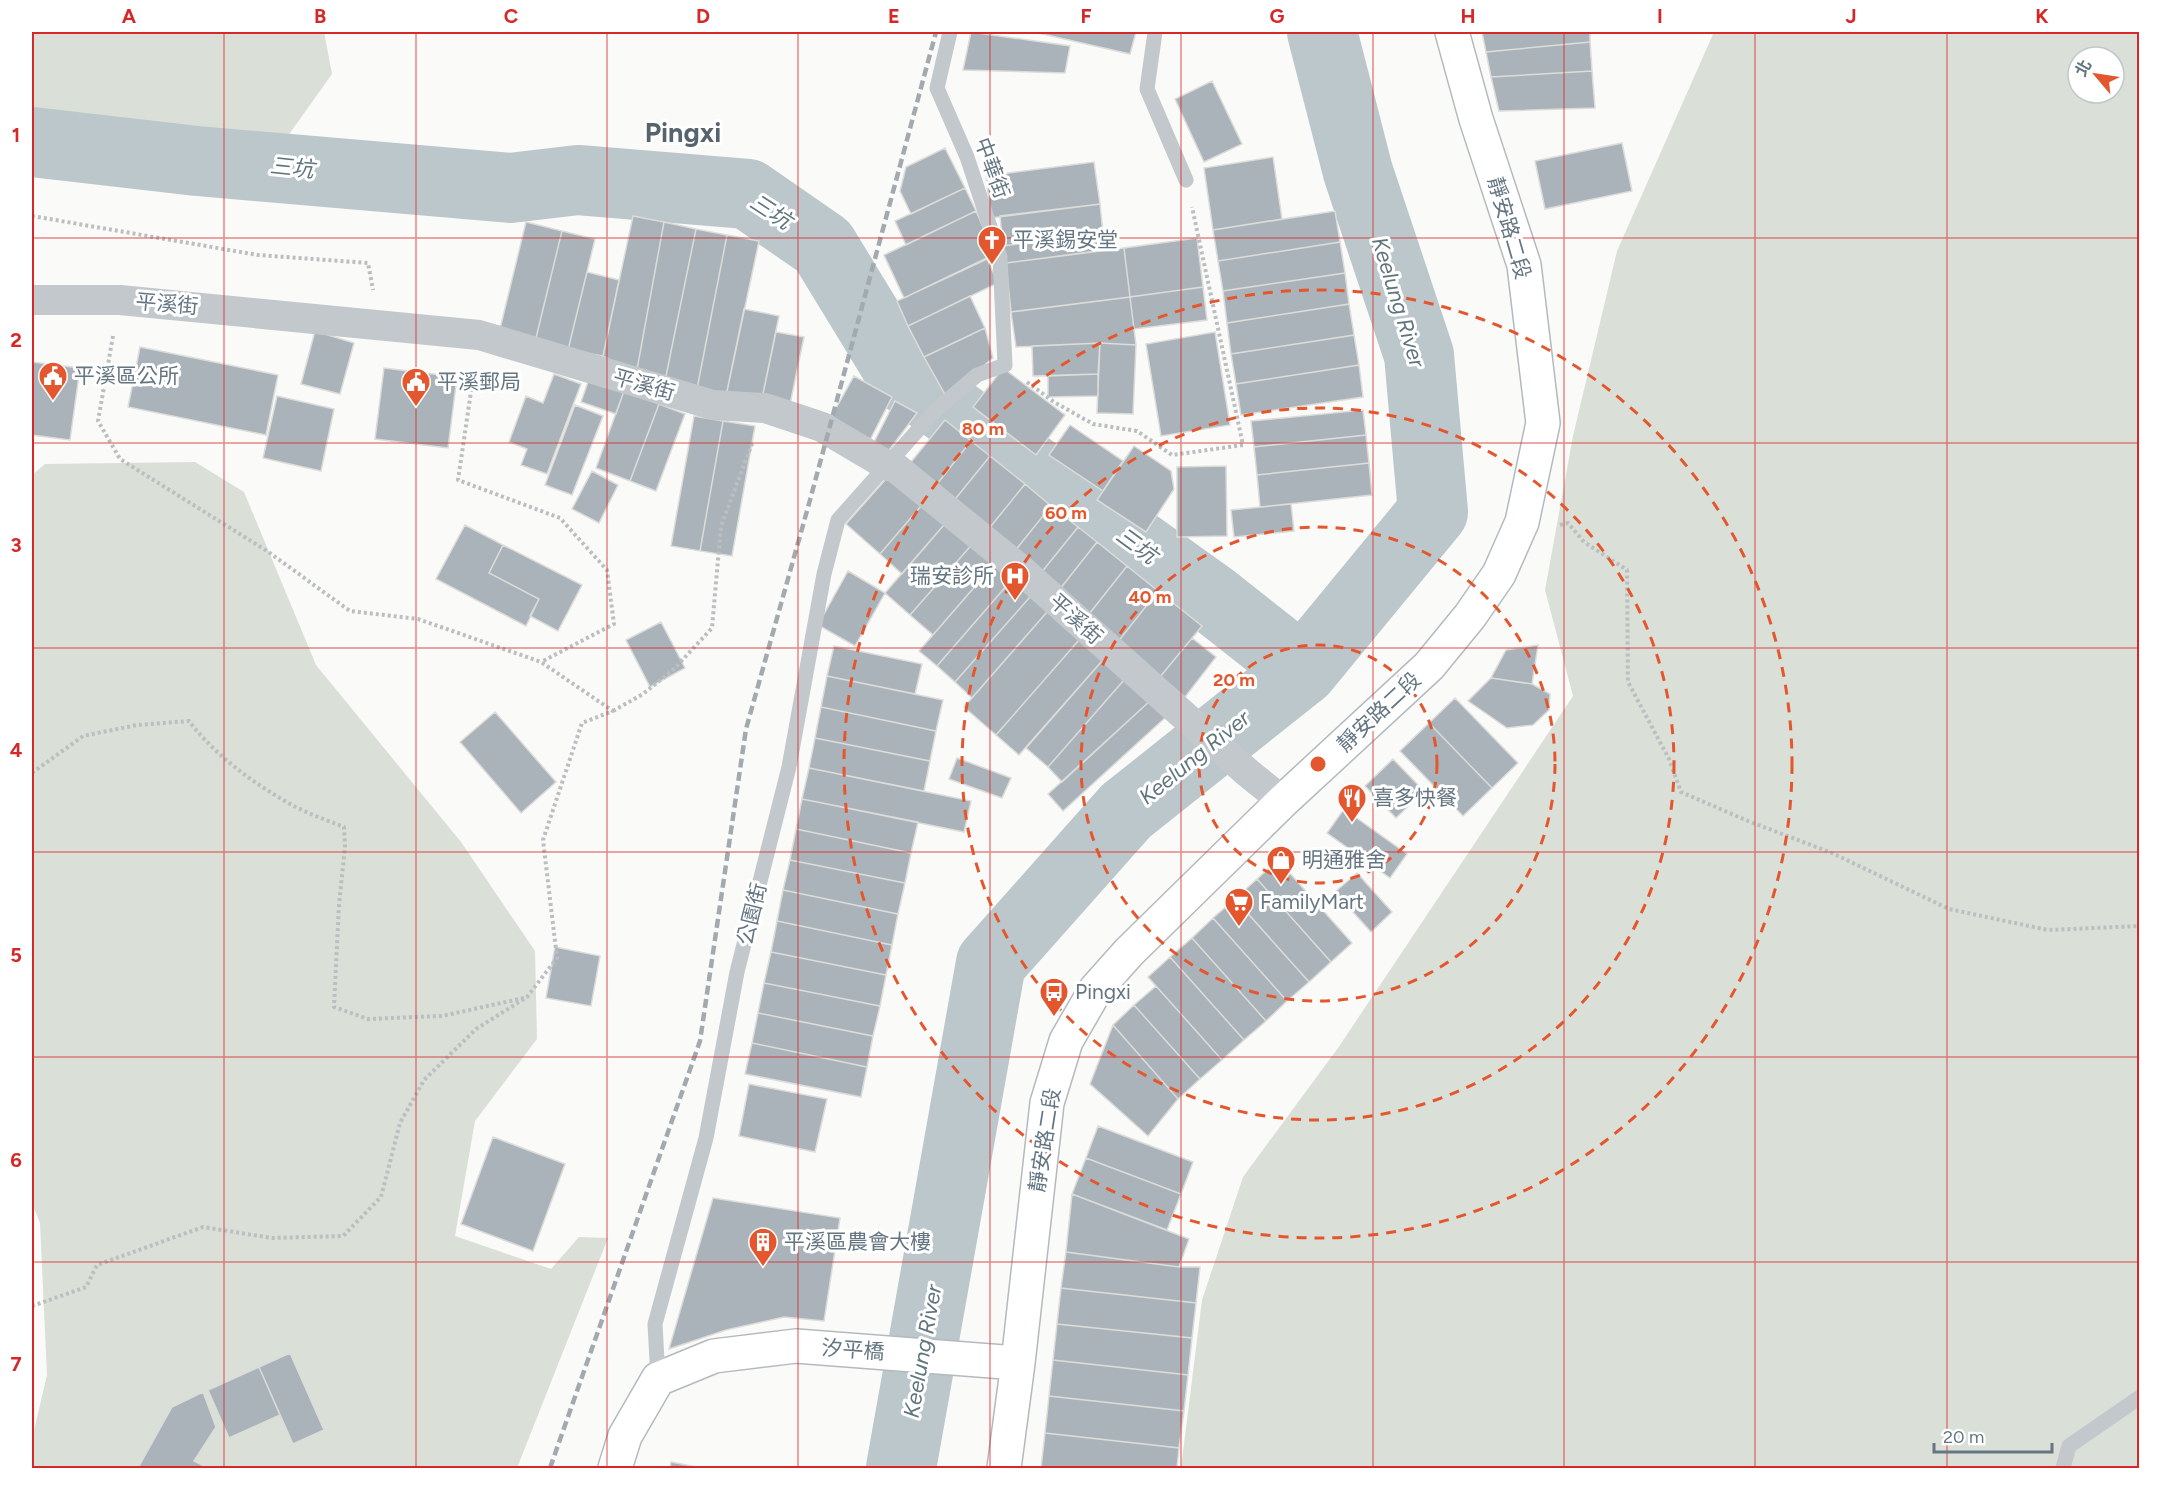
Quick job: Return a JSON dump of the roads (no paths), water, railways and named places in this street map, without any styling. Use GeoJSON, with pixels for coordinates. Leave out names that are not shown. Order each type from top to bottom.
{"type":"FeatureCollection","features":[{"type":"Feature","properties":{"kind":"main road","name":"靜安路二段"},"geometry":{"type":"LineString","coordinates":[[1004,1468],[1047,1103],[1066,1041],[1096,989],[1129,952],[1283,801],[1429,666],[1470,616],[1499,574],[1522,522],[1543,423],[1524,265],[1476,119],[1452,32]]}},
{"type":"Feature","properties":{"kind":"main road","name":"汐平橋"},"geometry":{"type":"LineString","coordinates":[[658,1379],[714,1356],[796,1346],[1018,1363]]}},
{"type":"Feature","properties":{"kind":"main road"},"geometry":{"type":"LineString","coordinates":[[615,1468],[625,1436],[658,1379]]}},
{"type":"Feature","properties":{"kind":"street","name":"平溪街"},"geometry":{"type":"LineString","coordinates":[[32,300],[120,300],[479,335],[713,405],[765,408],[822,427],[888,466],[896,468],[1020,569],[1248,773],[1283,801]]}},
{"type":"Feature","properties":{"kind":"lane","name":"中華街"},"geometry":{"type":"LineString","coordinates":[[888,466],[934,412],[977,375],[1005,365],[1000,257],[967,157],[937,88],[950,32]]}},
{"type":"Feature","properties":{"kind":"lane"},"geometry":{"type":"LineString","coordinates":[[1155,32],[1147,89],[1186,180]]}},
{"type":"Feature","properties":{"kind":"lane","name":"公園街"},"geometry":{"type":"LineString","coordinates":[[658,1379],[655,1324],[706,1138],[737,972],[789,767],[824,574],[838,520],[888,466]]}},
{"type":"Feature","properties":{"kind":"lane"},"geometry":{"type":"LineString","coordinates":[[2063,1468],[2069,1446],[2139,1397]]}},
{"type":"Feature","properties":{"kind":"waterway","name":"Keelung River"},"geometry":{"type":"LineString","coordinates":[[901,1468],[991,963],[1126,811],[1303,670],[1433,512],[1419,355],[1358,172],[1322,32]]}},
{"type":"Feature","properties":{"kind":"waterway","name":"三坑"},"geometry":{"type":"LineString","coordinates":[[32,142],[197,161],[510,188],[578,180],[748,194],[823,246],[903,377],[1213,599],[1303,670]]}},
{"type":"Feature","properties":{"kind":"railway"},"geometry":{"type":"LineString","coordinates":[[550,1468],[700,1041],[746,729],[936,32]]}},
{"type":"Feature","properties":{"kind":"place","name":"平溪錫安堂"},"geometry":{"type":"Point","coordinates":[992,266]}},
{"type":"Feature","properties":{"kind":"place","name":"平溪區公所"},"geometry":{"type":"Point","coordinates":[53,402]}},
{"type":"Feature","properties":{"kind":"place","name":"平溪郵局"},"geometry":{"type":"Point","coordinates":[416,408]}},
{"type":"Feature","properties":{"kind":"place","name":"瑞安診所"},"geometry":{"type":"Point","coordinates":[1015,602]}},
{"type":"Feature","properties":{"kind":"place","name":"喜多快餐"},"geometry":{"type":"Point","coordinates":[1352,824]}},
{"type":"Feature","properties":{"kind":"place","name":"明通雅舍"},"geometry":{"type":"Point","coordinates":[1281,886]}},
{"type":"Feature","properties":{"kind":"place","name":"FamilyMart"},"geometry":{"type":"Point","coordinates":[1239,928]}},
{"type":"Feature","properties":{"kind":"place","name":"Pingxi"},"geometry":{"type":"Point","coordinates":[1054,1018]}},
{"type":"Feature","properties":{"kind":"place","name":"平溪區農會大樓"},"geometry":{"type":"Point","coordinates":[763,1268]}},
{"type":"Feature","properties":{"kind":"district","name":"Pingxi"},"geometry":{"type":"Point","coordinates":[683,133]}}]}
